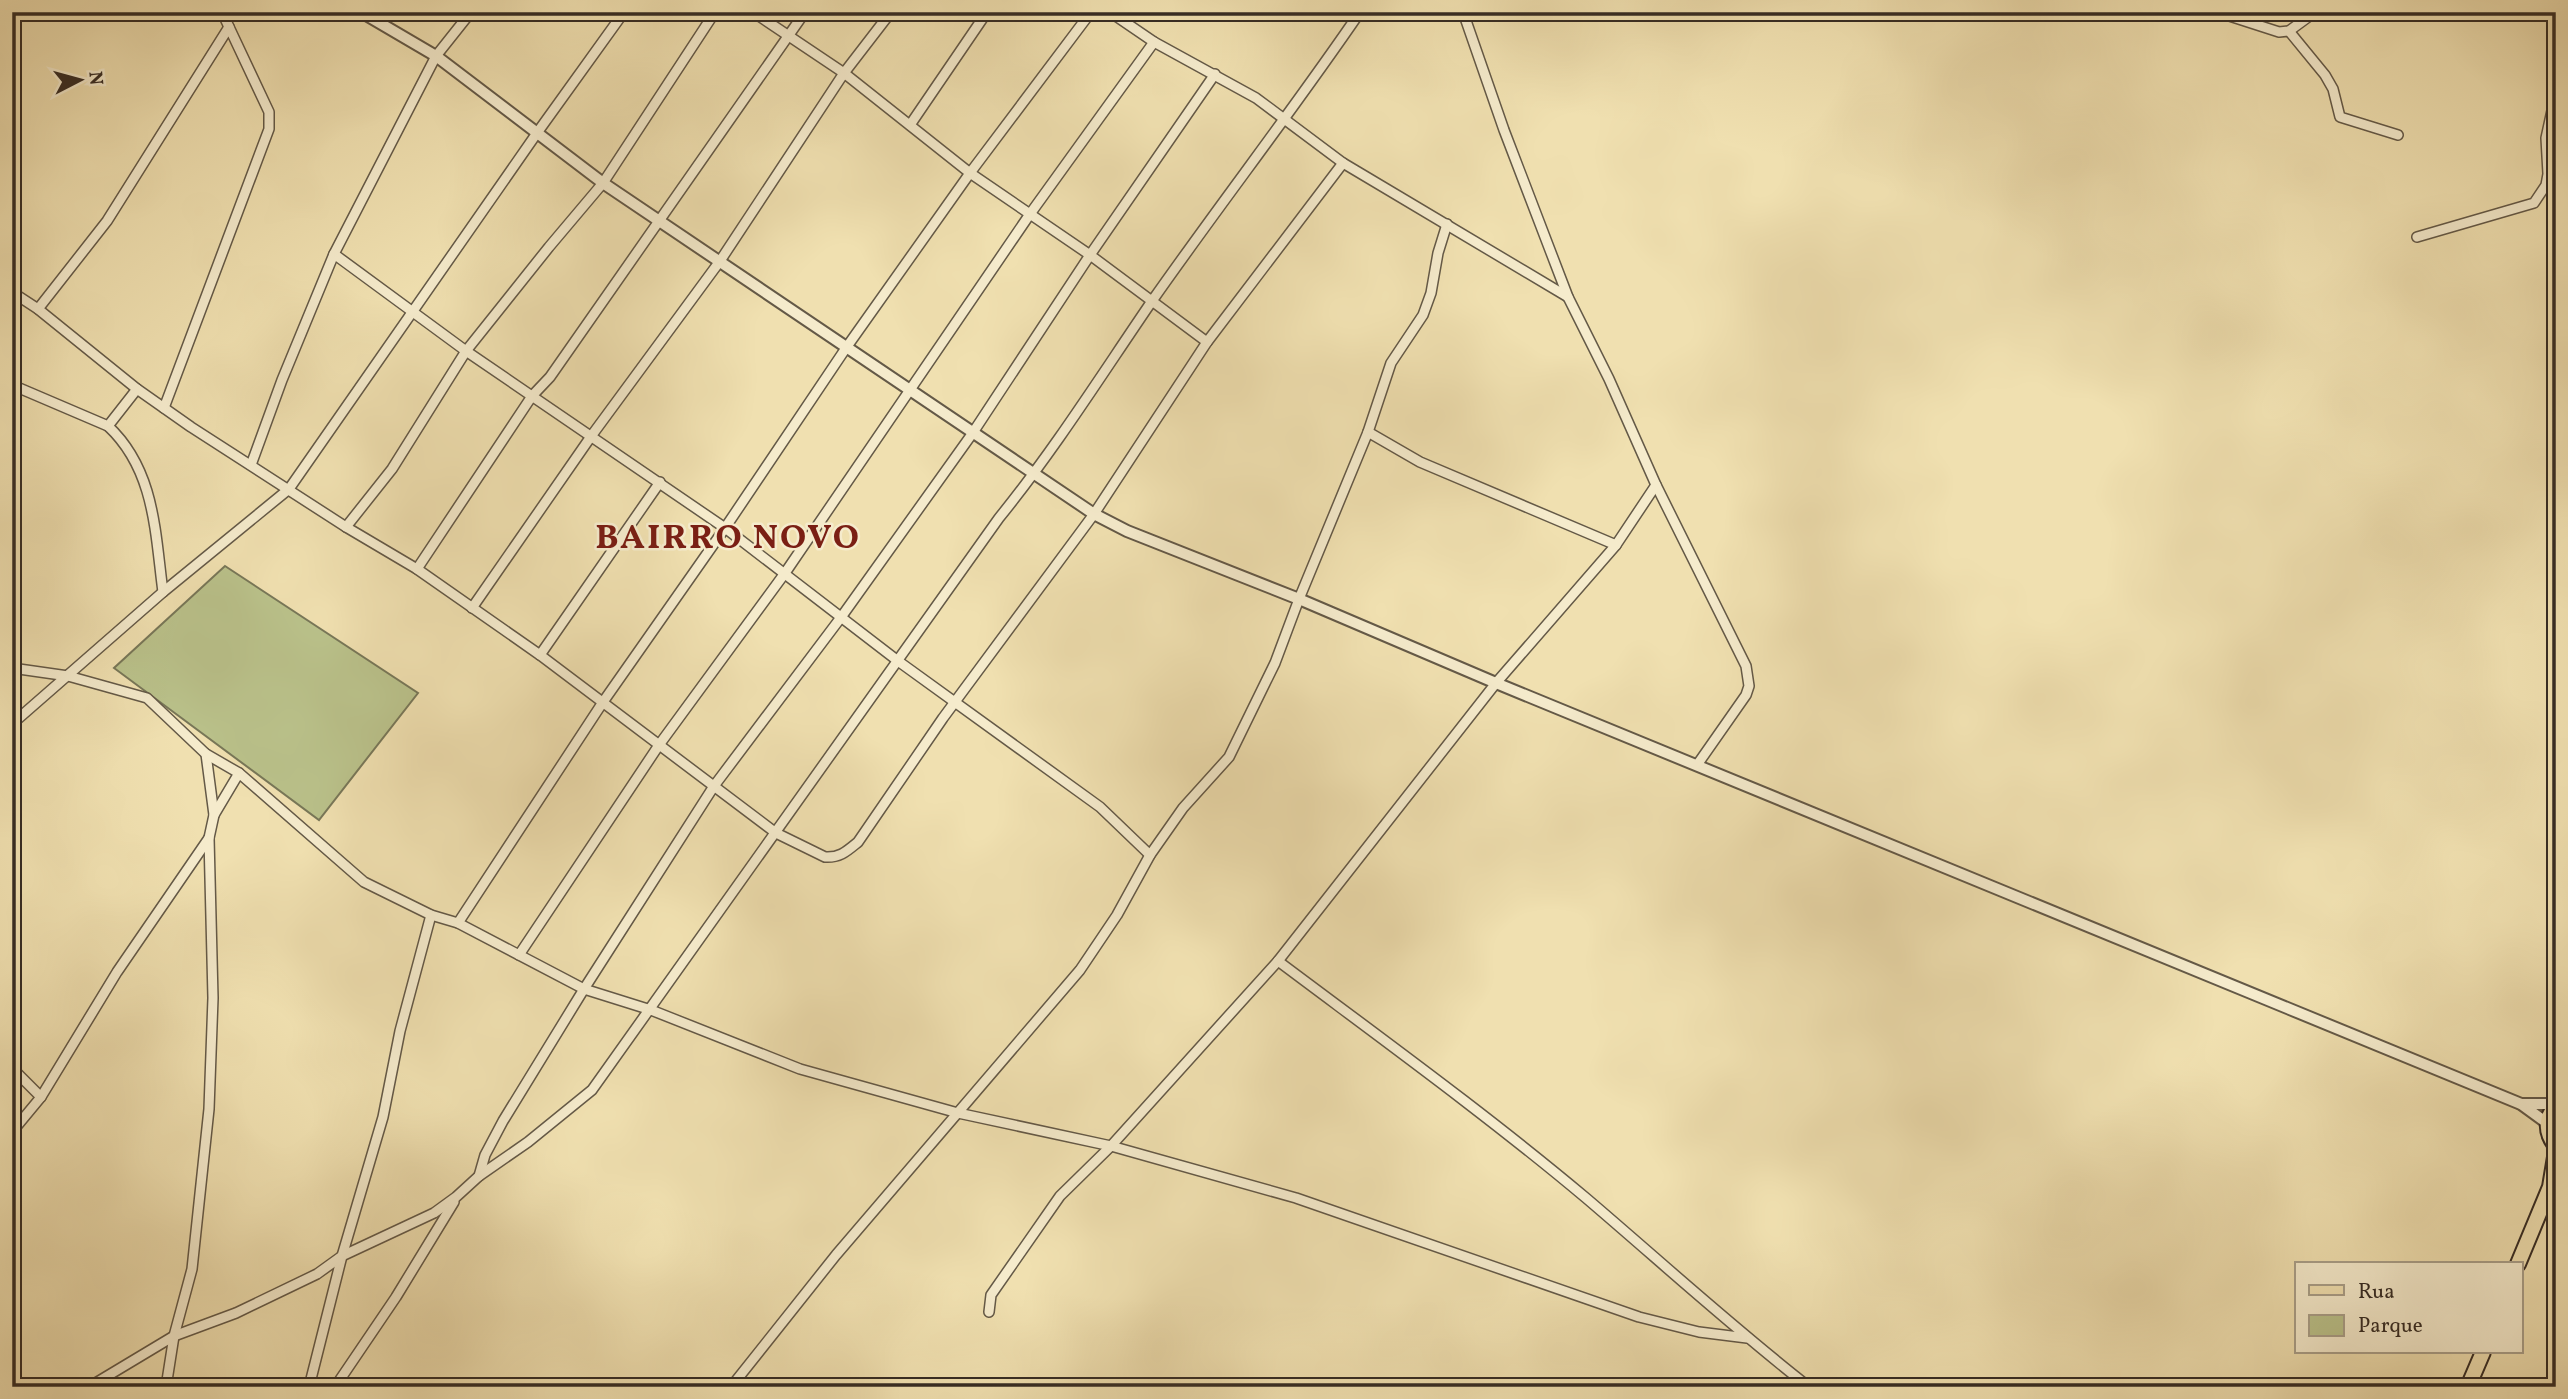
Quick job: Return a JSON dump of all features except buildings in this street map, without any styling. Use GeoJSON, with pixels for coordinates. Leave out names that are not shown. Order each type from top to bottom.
{"type":"FeatureCollection","features":[{"type":"Feature","properties":{"kind":"main road"},"geometry":{"type":"LineString","coordinates":[[2519,1262],[2553,1184],[2556,1149],[2547,1123],[2556,1104]]}},
{"type":"Feature","properties":{"kind":"main road"},"geometry":{"type":"LineString","coordinates":[[2468,1387],[2482,1354]]}},
{"type":"Feature","properties":{"kind":"street"},"geometry":{"type":"LineString","coordinates":[[164,408],[269,129],[269,112],[222,12]]}},
{"type":"Feature","properties":{"kind":"street"},"geometry":{"type":"LineString","coordinates":[[361,12],[436,56],[603,183],[909,392],[1034,476],[1094,514],[1127,531],[1299,599],[2521,1104],[2547,1123]]}},
{"type":"Feature","properties":{"kind":"street"},"geometry":{"type":"LineString","coordinates":[[251,465],[282,380],[334,254],[436,56],[471,12]]}},
{"type":"Feature","properties":{"kind":"street"},"geometry":{"type":"LineString","coordinates":[[12,724],[163,592],[289,489],[624,12]]}},
{"type":"Feature","properties":{"kind":"street"},"geometry":{"type":"LineString","coordinates":[[346,527],[392,468],[466,351],[548,247],[603,183],[715,12]]}},
{"type":"Feature","properties":{"kind":"street"},"geometry":{"type":"LineString","coordinates":[[753,12],[844,73],[970,173],[1090,255],[1207,342]]}},
{"type":"Feature","properties":{"kind":"street"},"geometry":{"type":"LineString","coordinates":[[417,569],[532,396],[550,377],[804,12]]}},
{"type":"Feature","properties":{"kind":"street"},"geometry":{"type":"LineString","coordinates":[[472,608],[592,435],[720,261],[844,73],[891,12]]}},
{"type":"Feature","properties":{"kind":"street"},"geometry":{"type":"LineString","coordinates":[[909,125],[987,12]]}},
{"type":"Feature","properties":{"kind":"street"},"geometry":{"type":"LineString","coordinates":[[458,923],[603,702],[725,528],[846,348],[970,173],[1091,12]]}},
{"type":"Feature","properties":{"kind":"street"},"geometry":{"type":"LineString","coordinates":[[1110,12],[1154,42],[1256,98],[1343,163],[1568,297]]}},
{"type":"Feature","properties":{"kind":"street"},"geometry":{"type":"LineString","coordinates":[[89,1387],[174,1336],[236,1313],[317,1274],[342,1256],[434,1213],[478,1176],[528,1142],[592,1090],[999,518],[1034,476],[1153,300],[1286,119],[1360,12]]}},
{"type":"Feature","properties":{"kind":"street"},"geometry":{"type":"LineString","coordinates":[[1463,12],[1504,130],[1568,297],[1609,379],[1656,485],[1746,666],[1749,677],[1746,695],[1697,765]]}},
{"type":"Feature","properties":{"kind":"street"},"geometry":{"type":"LineString","coordinates":[[2217,12],[2270,31],[2289,31],[2315,12]]}},
{"type":"Feature","properties":{"kind":"street"},"geometry":{"type":"LineString","coordinates":[[38,309],[107,221],[229,27]]}},
{"type":"Feature","properties":{"kind":"street"},"geometry":{"type":"LineString","coordinates":[[2289,31],[2325,75],[2333,89],[2340,117],[2398,135]]}},
{"type":"Feature","properties":{"kind":"street"},"geometry":{"type":"LineString","coordinates":[[519,955],[659,745],[785,573],[1030,214],[1154,42]]}},
{"type":"Feature","properties":{"kind":"street"},"geometry":{"type":"LineString","coordinates":[[478,1176],[485,1155],[503,1121],[714,786],[842,616],[972,434],[1090,255],[1215,74]]}},
{"type":"Feature","properties":{"kind":"street"},"geometry":{"type":"LineString","coordinates":[[2417,237],[2534,203],[2546,185],[2546,138],[2556,92]]}},
{"type":"Feature","properties":{"kind":"street"},"geometry":{"type":"LineString","coordinates":[[12,292],[38,309],[164,408],[346,527],[417,569],[540,655],[776,833],[825,858],[844,854],[858,842],[955,702],[1094,514],[1207,342],[1343,163]]}},
{"type":"Feature","properties":{"kind":"street"},"geometry":{"type":"LineString","coordinates":[[732,1387],[836,1255],[1080,970],[1117,915],[1150,855],[1183,808],[1229,757],[1265,686],[1368,432],[1391,363],[1423,315],[1431,293],[1438,253],[1447,224]]}},
{"type":"Feature","properties":{"kind":"street"},"geometry":{"type":"LineString","coordinates":[[334,254],[466,351],[725,528],[898,661],[1100,807],[1150,855]]}},
{"type":"Feature","properties":{"kind":"street"},"geometry":{"type":"LineString","coordinates":[[12,385],[108,426],[125,442],[140,467],[150,504],[163,592]]}},
{"type":"Feature","properties":{"kind":"street"},"geometry":{"type":"LineString","coordinates":[[108,426],[137,389]]}},
{"type":"Feature","properties":{"kind":"street"},"geometry":{"type":"LineString","coordinates":[[1368,432],[1420,462],[1616,545]]}},
{"type":"Feature","properties":{"kind":"street"},"geometry":{"type":"LineString","coordinates":[[540,655],[660,482]]}},
{"type":"Feature","properties":{"kind":"street"},"geometry":{"type":"LineString","coordinates":[[989,1312],[991,1295],[1060,1196],[1111,1146],[1279,961],[1496,682],[1616,545],[1656,485]]}},
{"type":"Feature","properties":{"kind":"street"},"geometry":{"type":"LineString","coordinates":[[12,668],[68,676],[147,698],[206,754],[239,773],[364,882],[431,915],[458,923],[584,989],[651,1010],[800,1069],[958,1113],[1111,1146],[1296,1198],[1639,1317],[1699,1332],[1747,1338]]}},
{"type":"Feature","properties":{"kind":"street"},"geometry":{"type":"LineString","coordinates":[[206,754],[214,815]]}},
{"type":"Feature","properties":{"kind":"street"},"geometry":{"type":"LineString","coordinates":[[166,1387],[174,1336],[192,1269],[209,1109],[212,998],[209,838],[214,815],[239,773]]}},
{"type":"Feature","properties":{"kind":"street"},"geometry":{"type":"LineString","coordinates":[[12,1132],[41,1097],[117,972],[209,838]]}},
{"type":"Feature","properties":{"kind":"street"},"geometry":{"type":"LineString","coordinates":[[309,1387],[342,1256],[383,1116],[400,1031],[431,915]]}},
{"type":"Feature","properties":{"kind":"street"},"geometry":{"type":"LineString","coordinates":[[1279,961],[1585,1197],[1747,1338],[1809,1387]]}},
{"type":"Feature","properties":{"kind":"street"},"geometry":{"type":"LineString","coordinates":[[12,1068],[41,1097]]}},
{"type":"Feature","properties":{"kind":"street"},"geometry":{"type":"LineString","coordinates":[[2521,1104],[2556,1104]]}},
{"type":"Feature","properties":{"kind":"street"},"geometry":{"type":"LineString","coordinates":[[335,1387],[396,1297],[456,1197]]}},
{"type":"Feature","properties":{"kind":"green space"},"geometry":{"type":"Polygon","coordinates":[[[225,566],[418,693],[319,820],[114,668],[225,566]]]}},
{"type":"Feature","properties":{"kind":"district","name":"BAIRRO NOVO"},"geometry":{"type":"Point","coordinates":[728,539]}}]}
